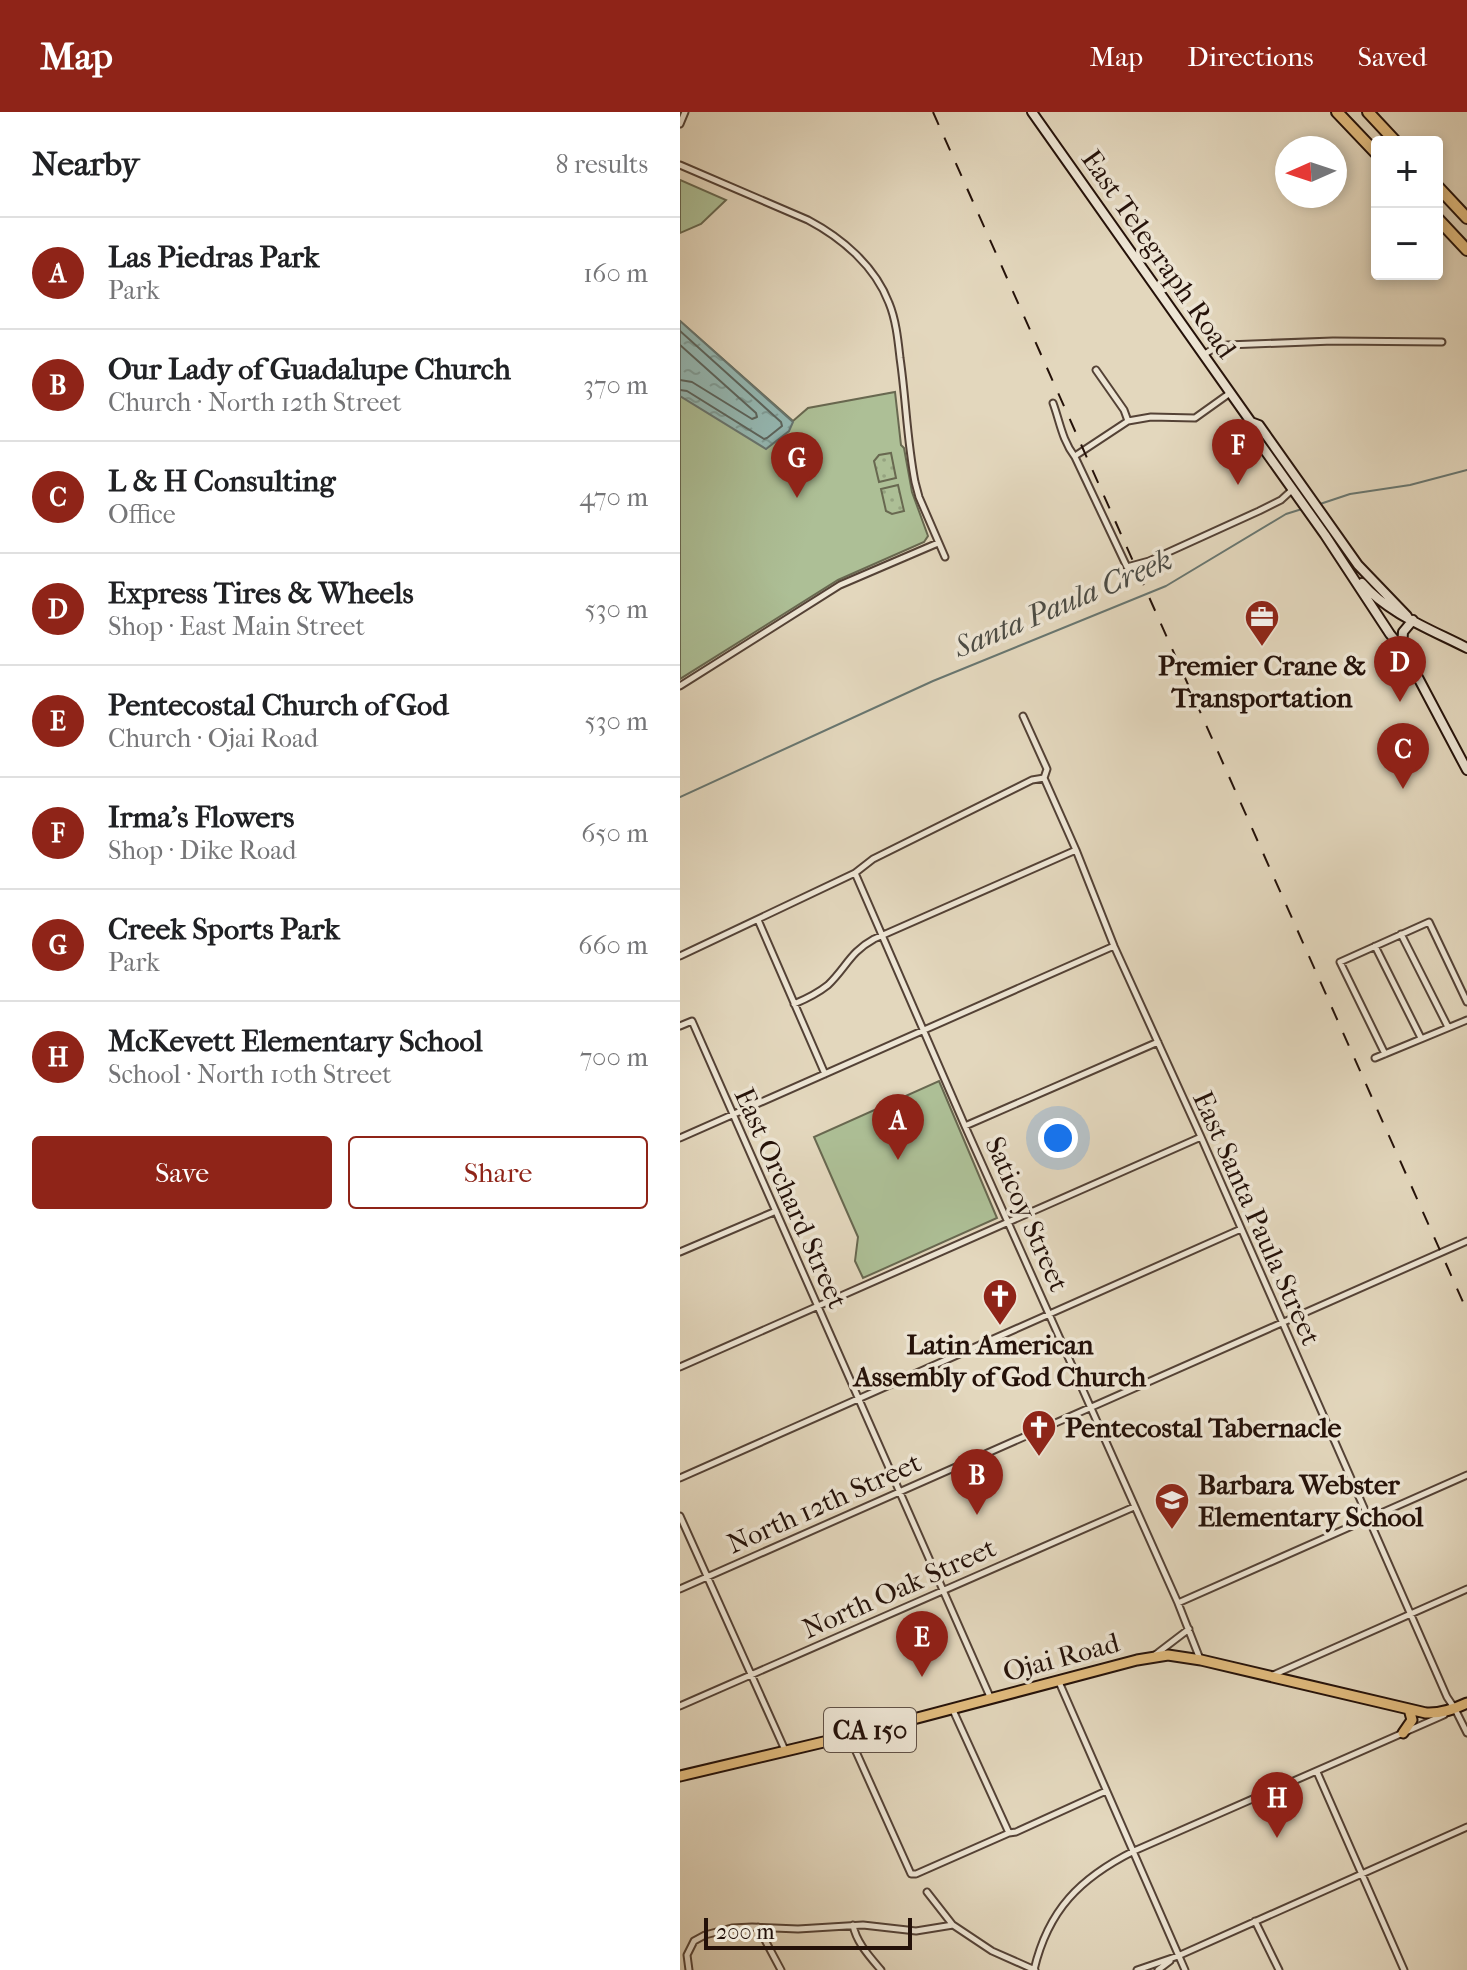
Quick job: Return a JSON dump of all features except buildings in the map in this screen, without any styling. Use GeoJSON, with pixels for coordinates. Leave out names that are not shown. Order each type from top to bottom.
{"type":"FeatureCollection","features":[{"type":"Feature","properties":{"kind":"highway"},"geometry":{"type":"LineString","coordinates":[[1337,112],[1371,148]]}},
{"type":"Feature","properties":{"kind":"highway"},"geometry":{"type":"LineString","coordinates":[[1368,112],[1390,136]]}},
{"type":"Feature","properties":{"kind":"highway"},"geometry":{"type":"LineString","coordinates":[[1443,192],[1467,218]]}},
{"type":"Feature","properties":{"kind":"highway"},"geometry":{"type":"LineString","coordinates":[[1443,224],[1467,250]]}},
{"type":"Feature","properties":{"kind":"main road","name":"East Telegraph Road"},"geometry":{"type":"LineString","coordinates":[[1032,112],[1251,422],[1251,431],[1329,532],[1376,612],[1404,651],[1467,770]]}},
{"type":"Feature","properties":{"kind":"main road"},"geometry":{"type":"LineString","coordinates":[[1329,532],[1374,596],[1395,612],[1467,648]]}},
{"type":"Feature","properties":{"kind":"main road"},"geometry":{"type":"LineString","coordinates":[[1404,651],[1401,642],[1410,618]]}},
{"type":"Feature","properties":{"kind":"main road","name":"Ojai Road"},"geometry":{"type":"LineString","coordinates":[[680,1776],[849,1736],[1154,1656],[1201,1660],[1409,1709],[1434,1713],[1455,1709]]}},
{"type":"Feature","properties":{"kind":"main road","name":"CA 150"},"geometry":{"type":"LineString","coordinates":[[1455,1709],[1467,1703]]}},
{"type":"Feature","properties":{"kind":"main road"},"geometry":{"type":"LineString","coordinates":[[1403,1733],[1412,1720],[1409,1709]]}},
{"type":"Feature","properties":{"kind":"street"},"geometry":{"type":"LineString","coordinates":[[680,124],[685,112]]}},
{"type":"Feature","properties":{"kind":"street"},"geometry":{"type":"LineString","coordinates":[[680,165],[818,225],[851,249],[878,283],[889,304],[897,332],[915,482],[945,557]]}},
{"type":"Feature","properties":{"kind":"street"},"geometry":{"type":"LineString","coordinates":[[1203,355],[1227,345],[1333,341],[1442,342]]}},
{"type":"Feature","properties":{"kind":"street"},"geometry":{"type":"LineString","coordinates":[[1096,370],[1124,410],[1128,421]]}},
{"type":"Feature","properties":{"kind":"street"},"geometry":{"type":"LineString","coordinates":[[1075,457],[1128,421],[1151,417],[1195,418],[1230,393]]}},
{"type":"Feature","properties":{"kind":"street"},"geometry":{"type":"LineString","coordinates":[[1053,403],[1058,425],[1127,567],[1149,561],[1298,491]]}},
{"type":"Feature","properties":{"kind":"street"},"geometry":{"type":"LineString","coordinates":[[680,686],[840,585],[938,543]]}},
{"type":"Feature","properties":{"kind":"street","name":"East Santa Paula Street"},"geometry":{"type":"LineString","coordinates":[[1023,716],[1047,769],[1044,778],[1114,946],[1447,1697],[1467,1733]]}},
{"type":"Feature","properties":{"kind":"street"},"geometry":{"type":"LineString","coordinates":[[680,956],[855,873],[873,859],[1032,780],[1044,778]]}},
{"type":"Feature","properties":{"kind":"street"},"geometry":{"type":"LineString","coordinates":[[794,1004],[827,986],[860,947],[1076,850]]}},
{"type":"Feature","properties":{"kind":"street","name":"Saticoy Street"},"geometry":{"type":"LineString","coordinates":[[855,873],[1201,1660]]}},
{"type":"Feature","properties":{"kind":"street"},"geometry":{"type":"LineString","coordinates":[[758,920],[825,1074]]}},
{"type":"Feature","properties":{"kind":"street"},"geometry":{"type":"LineString","coordinates":[[1385,1054],[1340,962],[1429,922],[1467,1002]]}},
{"type":"Feature","properties":{"kind":"street"},"geometry":{"type":"LineString","coordinates":[[1401,934],[1448,1027]]}},
{"type":"Feature","properties":{"kind":"street"},"geometry":{"type":"LineString","coordinates":[[680,1138],[1114,946]]}},
{"type":"Feature","properties":{"kind":"street"},"geometry":{"type":"LineString","coordinates":[[1375,946],[1421,1038]]}},
{"type":"Feature","properties":{"kind":"street"},"geometry":{"type":"LineString","coordinates":[[1375,1058],[1467,1020]]}},
{"type":"Feature","properties":{"kind":"street","name":"East Orchard Street"},"geometry":{"type":"LineString","coordinates":[[680,1026],[692,1021],[991,1699]]}},
{"type":"Feature","properties":{"kind":"street"},"geometry":{"type":"LineString","coordinates":[[965,1126],[1158,1042]]}},
{"type":"Feature","properties":{"kind":"street"},"geometry":{"type":"LineString","coordinates":[[680,1367],[1201,1137]]}},
{"type":"Feature","properties":{"kind":"street"},"geometry":{"type":"LineString","coordinates":[[680,1252],[776,1211]]}},
{"type":"Feature","properties":{"kind":"street"},"geometry":{"type":"LineString","coordinates":[[680,1478],[1241,1229]]}},
{"type":"Feature","properties":{"kind":"street","name":"North 12th Street"},"geometry":{"type":"LineString","coordinates":[[680,1589],[1467,1241]]}},
{"type":"Feature","properties":{"kind":"street"},"geometry":{"type":"LineString","coordinates":[[1178,1603],[1467,1475]]}},
{"type":"Feature","properties":{"kind":"street","name":"North Oak Street"},"geometry":{"type":"LineString","coordinates":[[680,1706],[1134,1507]]}},
{"type":"Feature","properties":{"kind":"street"},"geometry":{"type":"LineString","coordinates":[[680,1516],[785,1751]]}},
{"type":"Feature","properties":{"kind":"street"},"geometry":{"type":"LineString","coordinates":[[1268,1677],[1467,1589]]}},
{"type":"Feature","properties":{"kind":"street"},"geometry":{"type":"LineString","coordinates":[[1154,1656],[1189,1629]]}},
{"type":"Feature","properties":{"kind":"street"},"geometry":{"type":"LineString","coordinates":[[1058,1680],[1185,1970]]}},
{"type":"Feature","properties":{"kind":"street"},"geometry":{"type":"LineString","coordinates":[[952,1708],[1009,1833]]}},
{"type":"Feature","properties":{"kind":"street"},"geometry":{"type":"LineString","coordinates":[[927,1892],[953,1925],[992,1951],[1034,1970],[1047,1930],[1063,1903],[1093,1874],[1134,1851],[1455,1709]]}},
{"type":"Feature","properties":{"kind":"street"},"geometry":{"type":"LineString","coordinates":[[849,1736],[911,1874],[1016,1832],[1106,1791]]}},
{"type":"Feature","properties":{"kind":"street"},"geometry":{"type":"LineString","coordinates":[[1317,1772],[1404,1970]]}},
{"type":"Feature","properties":{"kind":"street"},"geometry":{"type":"LineString","coordinates":[[1137,1970],[1178,1956],[1467,1827]]}},
{"type":"Feature","properties":{"kind":"street"},"geometry":{"type":"LineString","coordinates":[[1255,1921],[1279,1970]]}},
{"type":"Feature","properties":{"kind":"street"},"geometry":{"type":"LineString","coordinates":[[689,1970],[686,1958],[694,1941],[732,1928],[798,1929],[853,1925],[916,1931],[953,1925]]}},
{"type":"Feature","properties":{"kind":"street"},"geometry":{"type":"LineString","coordinates":[[853,1925],[860,1942],[881,1970]]}},
{"type":"Feature","properties":{"kind":"street"},"geometry":{"type":"LineString","coordinates":[[758,1927],[781,1970]]}},
{"type":"Feature","properties":{"kind":"street"},"geometry":{"type":"LineString","coordinates":[[1158,1970],[1178,1956]]}},
{"type":"Feature","properties":{"kind":"green space"},"geometry":{"type":"Polygon","coordinates":[[[680,180],[726,200],[701,224],[680,233],[680,180]]]}},
{"type":"Feature","properties":{"kind":"green space"},"geometry":{"type":"Polygon","coordinates":[[[680,321],[793,421],[808,408],[895,392],[901,445],[912,492],[928,536],[924,542],[838,580],[680,679],[680,321]]]}},
{"type":"Feature","properties":{"kind":"green space"},"geometry":{"type":"Polygon","coordinates":[[[891,453],[896,478],[879,482],[874,461],[879,455],[891,453]]]}},
{"type":"Feature","properties":{"kind":"green space"},"geometry":{"type":"Polygon","coordinates":[[[898,485],[904,511],[892,514],[886,511],[881,489],[898,485]]]}},
{"type":"Feature","properties":{"kind":"green space"},"geometry":{"type":"Polygon","coordinates":[[[939,1081],[997,1218],[863,1278],[855,1261],[858,1237],[814,1137],[939,1081]]]}},
{"type":"Feature","properties":{"kind":"water"},"geometry":{"type":"Polygon","coordinates":[[[680,321],[793,422],[789,431],[766,449],[680,396],[680,321]]]}},
{"type":"Feature","properties":{"kind":"waterway","name":"Santa Paula Creek"},"geometry":{"type":"LineString","coordinates":[[1320,504],[1350,494],[1410,485],[1467,470]]}},
{"type":"Feature","properties":{"kind":"waterway","name":"Santa Paula Creek"},"geometry":{"type":"LineString","coordinates":[[680,797],[933,681],[1166,586],[1286,514],[1302,509]]}},
{"type":"Feature","properties":{"kind":"railway"},"geometry":{"type":"LineString","coordinates":[[933,112],[1467,1311]]}},
{"type":"Feature","properties":{"kind":"place","name":"Irma's Flowers"},"geometry":{"type":"Point","coordinates":[1238,485]}},
{"type":"Feature","properties":{"kind":"place","name":"Creek Sports Park"},"geometry":{"type":"Point","coordinates":[797,498]}},
{"type":"Feature","properties":{"kind":"place","name":"Premier Crane & Transportation"},"geometry":{"type":"Point","coordinates":[1262,648]}},
{"type":"Feature","properties":{"kind":"place","name":"Express Tires & Wheels"},"geometry":{"type":"Point","coordinates":[1400,702]}},
{"type":"Feature","properties":{"kind":"place","name":"L & H Consulting"},"geometry":{"type":"Point","coordinates":[1403,789]}},
{"type":"Feature","properties":{"kind":"place","name":"Las Piedras Park"},"geometry":{"type":"Point","coordinates":[898,1160]}},
{"type":"Feature","properties":{"kind":"place","name":"Latin American Assembly of God Church"},"geometry":{"type":"Point","coordinates":[1000,1327]}},
{"type":"Feature","properties":{"kind":"place","name":"Pentecostal Tabernacle"},"geometry":{"type":"Point","coordinates":[1039,1458]}},
{"type":"Feature","properties":{"kind":"place","name":"Our Lady of Guadalupe Church"},"geometry":{"type":"Point","coordinates":[977,1515]}},
{"type":"Feature","properties":{"kind":"place","name":"Barbara Webster Elementary School"},"geometry":{"type":"Point","coordinates":[1172,1531]}},
{"type":"Feature","properties":{"kind":"place","name":"Pentecostal Church of God"},"geometry":{"type":"Point","coordinates":[922,1677]}},
{"type":"Feature","properties":{"kind":"place","name":"McKevett Elementary School"},"geometry":{"type":"Point","coordinates":[1277,1838]}}]}
